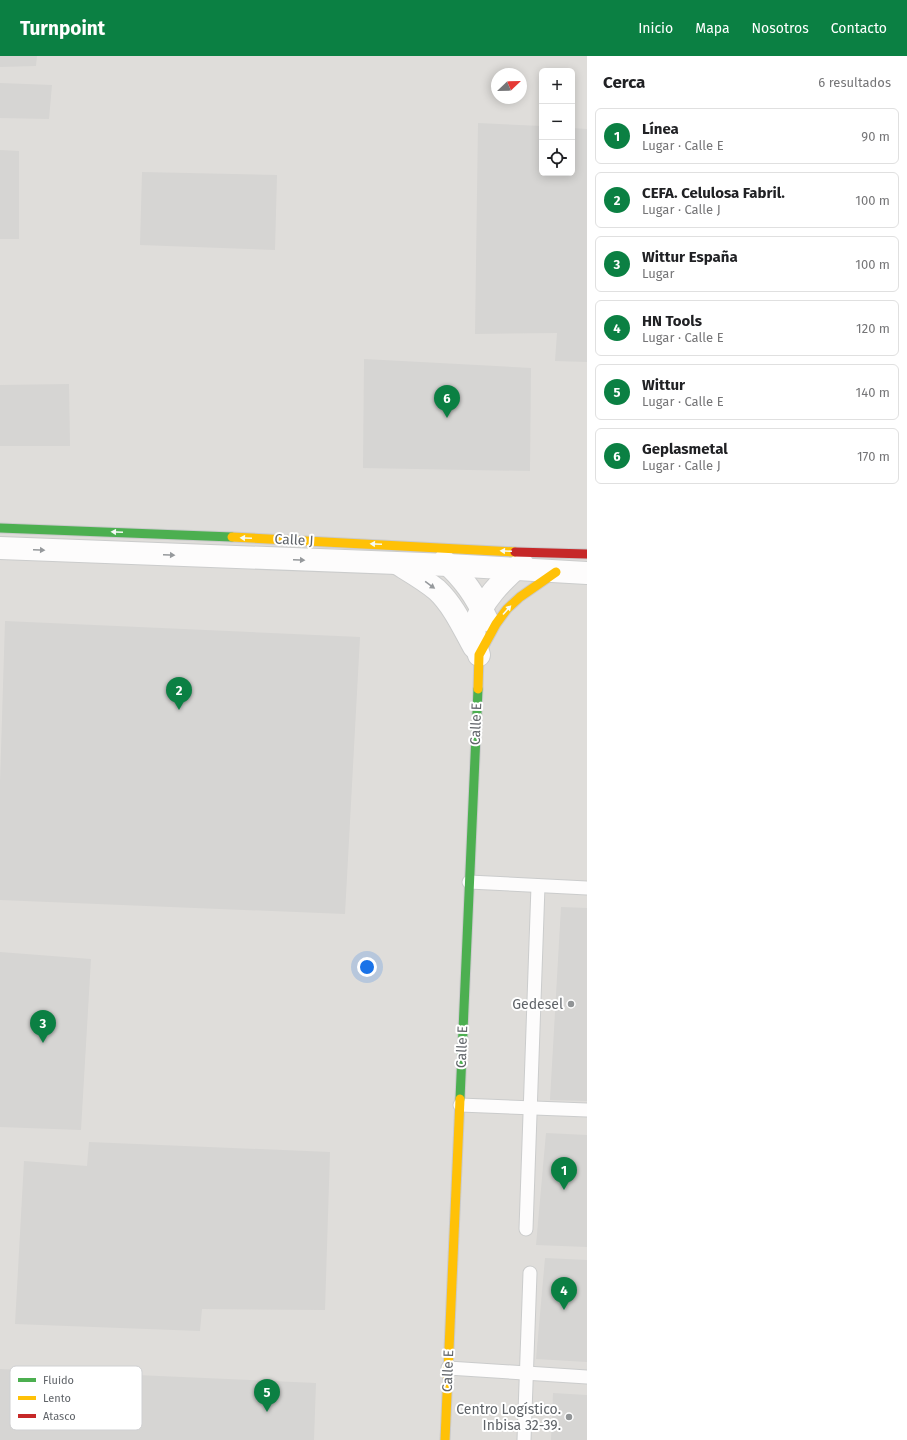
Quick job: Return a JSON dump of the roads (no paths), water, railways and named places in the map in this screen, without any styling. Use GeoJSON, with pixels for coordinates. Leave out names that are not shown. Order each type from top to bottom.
{"type":"FeatureCollection","features":[{"type":"Feature","properties":{"kind":"street","name":"Calle J"},"geometry":{"type":"LineString","coordinates":[[0,528],[169,534],[587,554]]}},
{"type":"Feature","properties":{"kind":"street"},"geometry":{"type":"LineString","coordinates":[[426,547],[449,565],[465,581],[474,593],[492,630]]}},
{"type":"Feature","properties":{"kind":"street","name":"Calle J"},"geometry":{"type":"LineString","coordinates":[[0,548],[449,565],[587,573]]}},
{"type":"Feature","properties":{"kind":"street"},"geometry":{"type":"LineString","coordinates":[[479,655],[475,642],[475,626],[482,608],[491,595],[515,569],[534,552]]}},
{"type":"Feature","properties":{"kind":"street"},"geometry":{"type":"LineString","coordinates":[[398,564],[436,590],[449,603],[479,655]]}},
{"type":"Feature","properties":{"kind":"street","name":"Calle E"},"geometry":{"type":"LineString","coordinates":[[445,1440],[479,655],[492,630],[504,612],[515,601],[556,572]]}},
{"type":"Feature","properties":{"kind":"lane"},"geometry":{"type":"LineString","coordinates":[[469,882],[587,888]]}},
{"type":"Feature","properties":{"kind":"lane"},"geometry":{"type":"LineString","coordinates":[[526,1229],[538,886]]}},
{"type":"Feature","properties":{"kind":"lane"},"geometry":{"type":"LineString","coordinates":[[460,1105],[587,1110]]}},
{"type":"Feature","properties":{"kind":"lane"},"geometry":{"type":"LineString","coordinates":[[524,1440],[530,1273]]}},
{"type":"Feature","properties":{"kind":"lane"},"geometry":{"type":"LineString","coordinates":[[448,1368],[587,1377]]}},
{"type":"Feature","properties":{"kind":"place","name":"Geplasmetal"},"geometry":{"type":"Point","coordinates":[447,418]}},
{"type":"Feature","properties":{"kind":"place","name":"CEFA. Celulosa Fabril."},"geometry":{"type":"Point","coordinates":[179,710]}},
{"type":"Feature","properties":{"kind":"place","name":"Gedesel"},"geometry":{"type":"Point","coordinates":[571,1004]}},
{"type":"Feature","properties":{"kind":"place","name":"Wittur España"},"geometry":{"type":"Point","coordinates":[43,1043]}},
{"type":"Feature","properties":{"kind":"place","name":"Línea"},"geometry":{"type":"Point","coordinates":[564,1190]}},
{"type":"Feature","properties":{"kind":"place","name":"HN Tools"},"geometry":{"type":"Point","coordinates":[564,1310]}},
{"type":"Feature","properties":{"kind":"place","name":"Wittur"},"geometry":{"type":"Point","coordinates":[267,1412]}},
{"type":"Feature","properties":{"kind":"place","name":"Centro Logístico. Inbisa 32-39."},"geometry":{"type":"Point","coordinates":[569,1417]}}]}
